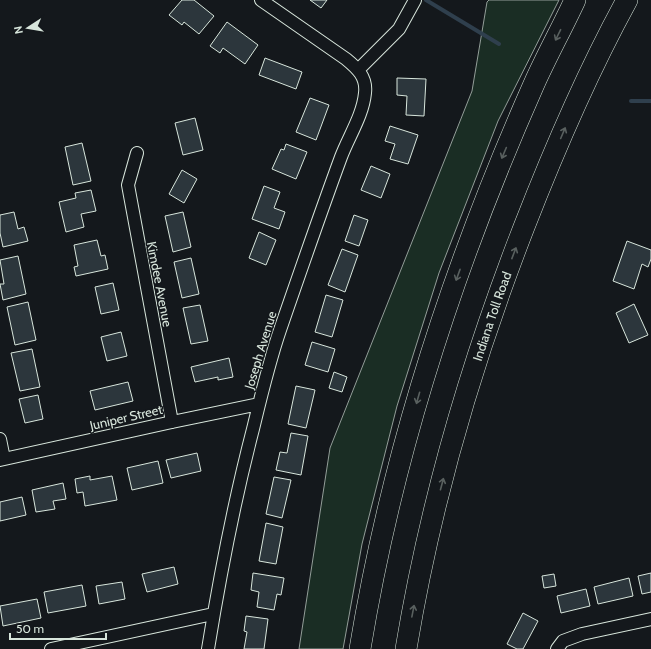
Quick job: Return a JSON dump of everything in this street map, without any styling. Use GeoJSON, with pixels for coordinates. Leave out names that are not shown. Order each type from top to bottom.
{"type":"FeatureCollection","features":[{"type":"Feature","properties":{"kind":"highway"},"geometry":{"type":"LineString","coordinates":[[360,649],[383,530],[405,442],[433,348],[457,276],[495,176],[535,82],[575,0]]}},
{"type":"Feature","properties":{"kind":"highway","name":"Indiana Toll Road"},"geometry":{"type":"LineString","coordinates":[[406,649],[429,532],[478,356],[503,282],[544,175],[579,97],[627,0]]}},
{"type":"Feature","properties":{"kind":"street","name":"Joseph Avenue"},"geometry":{"type":"LineString","coordinates":[[208,649],[213,614],[231,520],[259,404],[280,332],[342,155],[363,105],[366,91],[364,80],[358,70],[346,59],[261,0]]}},
{"type":"Feature","properties":{"kind":"street"},"geometry":{"type":"LineString","coordinates":[[358,70],[399,29],[413,4]]}},
{"type":"Feature","properties":{"kind":"street","name":"Kimdee Avenue"},"geometry":{"type":"LineString","coordinates":[[137,153],[128,185],[172,422]]}},
{"type":"Feature","properties":{"kind":"street","name":"Juniper Street"},"geometry":{"type":"LineString","coordinates":[[2,459],[259,404]]}},
{"type":"Feature","properties":{"kind":"street"},"geometry":{"type":"LineString","coordinates":[[0,438],[2,459]]}},
{"type":"Feature","properties":{"kind":"street"},"geometry":{"type":"LineString","coordinates":[[51,649],[213,614]]}},
{"type":"Feature","properties":{"kind":"street"},"geometry":{"type":"LineString","coordinates":[[557,649],[563,641],[582,634],[651,619]]}},
{"type":"Feature","properties":{"kind":"green space"},"geometry":{"type":"Polygon","coordinates":[[[489,0],[559,0],[498,121],[439,273],[397,406],[362,544],[343,649],[299,649],[330,448],[472,91],[487,2],[489,0]]]}},
{"type":"Feature","properties":{"kind":"building"},"geometry":{"type":"Polygon","coordinates":[[[182,0],[194,0],[214,16],[199,34],[184,22],[182,25],[169,15],[182,0]]]}},
{"type":"Feature","properties":{"kind":"building"},"geometry":{"type":"Polygon","coordinates":[[[310,0],[327,0],[321,8],[310,0]]]}},
{"type":"Feature","properties":{"kind":"building"},"geometry":{"type":"Polygon","coordinates":[[[227,22],[258,45],[245,64],[223,48],[220,53],[210,46],[227,22]]]}},
{"type":"Feature","properties":{"kind":"building"},"geometry":{"type":"Polygon","coordinates":[[[265,58],[302,72],[296,89],[259,75],[265,58]]]}},
{"type":"Feature","properties":{"kind":"building"},"geometry":{"type":"Polygon","coordinates":[[[397,78],[426,79],[424,116],[406,115],[407,96],[397,95],[397,78]]]}},
{"type":"Feature","properties":{"kind":"building"},"geometry":{"type":"Polygon","coordinates":[[[310,98],[329,105],[316,140],[296,132],[310,98]]]}},
{"type":"Feature","properties":{"kind":"building"},"geometry":{"type":"Polygon","coordinates":[[[195,118],[203,150],[183,155],[175,123],[195,118]]]}},
{"type":"Feature","properties":{"kind":"building"},"geometry":{"type":"Polygon","coordinates":[[[390,126],[418,135],[408,164],[390,159],[395,144],[385,141],[390,126]]]}},
{"type":"Feature","properties":{"kind":"building"},"geometry":{"type":"Polygon","coordinates":[[[82,143],[91,181],[73,185],[65,147],[82,143]]]}},
{"type":"Feature","properties":{"kind":"building"},"geometry":{"type":"Polygon","coordinates":[[[286,144],[307,152],[296,179],[272,169],[281,149],[284,150],[286,144]]]}},
{"type":"Feature","properties":{"kind":"building"},"geometry":{"type":"Polygon","coordinates":[[[371,166],[390,174],[381,198],[361,190],[371,166]]]}},
{"type":"Feature","properties":{"kind":"building"},"geometry":{"type":"Polygon","coordinates":[[[182,170],[197,179],[184,203],[169,194],[182,170]]]}},
{"type":"Feature","properties":{"kind":"building"},"geometry":{"type":"Polygon","coordinates":[[[264,186],[280,192],[274,208],[285,212],[279,229],[252,219],[264,186]]]}},
{"type":"Feature","properties":{"kind":"building"},"geometry":{"type":"Polygon","coordinates":[[[91,190],[96,211],[81,214],[84,227],[66,232],[59,202],[76,198],[75,193],[91,190]]]}},
{"type":"Feature","properties":{"kind":"building"},"geometry":{"type":"Polygon","coordinates":[[[14,212],[18,229],[24,227],[28,241],[3,247],[0,233],[0,215],[14,212]]]}},
{"type":"Feature","properties":{"kind":"building"},"geometry":{"type":"Polygon","coordinates":[[[183,212],[191,247],[173,252],[165,216],[183,212]]]}},
{"type":"Feature","properties":{"kind":"building"},"geometry":{"type":"Polygon","coordinates":[[[354,215],[368,220],[359,246],[345,241],[354,215]]]}},
{"type":"Feature","properties":{"kind":"building"},"geometry":{"type":"Polygon","coordinates":[[[259,232],[276,240],[266,265],[249,258],[259,232]]]}},
{"type":"Feature","properties":{"kind":"building"},"geometry":{"type":"Polygon","coordinates":[[[97,240],[101,256],[105,255],[108,269],[76,276],[74,267],[78,266],[74,245],[97,240]]]}},
{"type":"Feature","properties":{"kind":"building"},"geometry":{"type":"Polygon","coordinates":[[[627,241],[651,250],[651,259],[648,267],[642,264],[634,289],[613,281],[627,241]]]}},
{"type":"Feature","properties":{"kind":"building"},"geometry":{"type":"Polygon","coordinates":[[[342,249],[358,255],[345,292],[328,285],[342,249]]]}},
{"type":"Feature","properties":{"kind":"building"},"geometry":{"type":"Polygon","coordinates":[[[18,256],[26,294],[3,300],[0,284],[4,284],[0,260],[18,256]]]}},
{"type":"Feature","properties":{"kind":"building"},"geometry":{"type":"Polygon","coordinates":[[[191,258],[199,294],[182,298],[174,262],[191,258]]]}},
{"type":"Feature","properties":{"kind":"building"},"geometry":{"type":"Polygon","coordinates":[[[113,283],[119,310],[101,314],[95,287],[113,283]]]}},
{"type":"Feature","properties":{"kind":"building"},"geometry":{"type":"Polygon","coordinates":[[[326,295],[343,300],[332,337],[315,332],[326,295]]]}},
{"type":"Feature","properties":{"kind":"building"},"geometry":{"type":"Polygon","coordinates":[[[28,302],[36,340],[15,345],[7,307],[28,302]]]}},
{"type":"Feature","properties":{"kind":"building"},"geometry":{"type":"Polygon","coordinates":[[[634,304],[648,335],[629,343],[616,313],[634,304]]]}},
{"type":"Feature","properties":{"kind":"building"},"geometry":{"type":"Polygon","coordinates":[[[200,305],[208,341],[191,344],[183,308],[200,305]]]}},
{"type":"Feature","properties":{"kind":"building"},"geometry":{"type":"Polygon","coordinates":[[[121,332],[127,356],[107,361],[101,337],[121,332]]]}},
{"type":"Feature","properties":{"kind":"building"},"geometry":{"type":"Polygon","coordinates":[[[312,342],[335,349],[328,372],[305,365],[312,342]]]}},
{"type":"Feature","properties":{"kind":"building"},"geometry":{"type":"Polygon","coordinates":[[[32,349],[40,387],[20,391],[11,353],[32,349]]]}},
{"type":"Feature","properties":{"kind":"building"},"geometry":{"type":"Polygon","coordinates":[[[229,358],[233,377],[218,380],[218,377],[195,382],[191,367],[229,358]]]}},
{"type":"Feature","properties":{"kind":"building"},"geometry":{"type":"Polygon","coordinates":[[[334,372],[347,377],[342,392],[329,388],[334,372]]]}},
{"type":"Feature","properties":{"kind":"building"},"geometry":{"type":"Polygon","coordinates":[[[128,382],[133,401],[95,410],[90,391],[128,382]]]}},
{"type":"Feature","properties":{"kind":"building"},"geometry":{"type":"Polygon","coordinates":[[[296,386],[315,390],[306,428],[288,424],[296,386]]]}},
{"type":"Feature","properties":{"kind":"building"},"geometry":{"type":"Polygon","coordinates":[[[38,395],[43,419],[25,423],[19,399],[38,395]]]}},
{"type":"Feature","properties":{"kind":"building"},"geometry":{"type":"Polygon","coordinates":[[[291,433],[308,436],[301,475],[276,470],[280,452],[287,453],[291,433]]]}},
{"type":"Feature","properties":{"kind":"building"},"geometry":{"type":"Polygon","coordinates":[[[197,453],[201,471],[171,478],[166,460],[197,453]]]}},
{"type":"Feature","properties":{"kind":"building"},"geometry":{"type":"Polygon","coordinates":[[[158,461],[163,483],[132,490],[127,468],[158,461]]]}},
{"type":"Feature","properties":{"kind":"building"},"geometry":{"type":"Polygon","coordinates":[[[90,476],[90,480],[112,476],[117,500],[85,506],[83,492],[77,493],[75,479],[90,476]]]}},
{"type":"Feature","properties":{"kind":"building"},"geometry":{"type":"Polygon","coordinates":[[[274,477],[291,480],[282,518],[266,514],[274,477]]]}},
{"type":"Feature","properties":{"kind":"building"},"geometry":{"type":"Polygon","coordinates":[[[63,483],[66,499],[53,501],[55,509],[36,512],[32,490],[63,483]]]}},
{"type":"Feature","properties":{"kind":"building"},"geometry":{"type":"Polygon","coordinates":[[[22,497],[26,515],[0,521],[0,502],[22,497]]]}},
{"type":"Feature","properties":{"kind":"building"},"geometry":{"type":"Polygon","coordinates":[[[266,523],[283,527],[276,564],[259,561],[266,523]]]}},
{"type":"Feature","properties":{"kind":"building"},"geometry":{"type":"Polygon","coordinates":[[[174,567],[178,584],[147,592],[142,574],[174,567]]]}},
{"type":"Feature","properties":{"kind":"building"},"geometry":{"type":"Polygon","coordinates":[[[253,573],[284,578],[281,595],[277,594],[274,610],[257,607],[259,592],[251,590],[253,573]]]}},
{"type":"Feature","properties":{"kind":"building"},"geometry":{"type":"Polygon","coordinates":[[[651,573],[651,592],[642,594],[638,576],[651,573]]]}},
{"type":"Feature","properties":{"kind":"building"},"geometry":{"type":"Polygon","coordinates":[[[554,574],[556,586],[544,588],[542,576],[554,574]]]}},
{"type":"Feature","properties":{"kind":"building"},"geometry":{"type":"Polygon","coordinates":[[[629,578],[633,596],[598,604],[594,587],[629,578]]]}},
{"type":"Feature","properties":{"kind":"building"},"geometry":{"type":"Polygon","coordinates":[[[122,582],[125,599],[99,604],[96,586],[122,582]]]}},
{"type":"Feature","properties":{"kind":"building"},"geometry":{"type":"Polygon","coordinates":[[[82,585],[86,606],[48,613],[44,592],[82,585]]]}},
{"type":"Feature","properties":{"kind":"building"},"geometry":{"type":"Polygon","coordinates":[[[586,589],[590,606],[561,613],[557,596],[586,589]]]}},
{"type":"Feature","properties":{"kind":"building"},"geometry":{"type":"Polygon","coordinates":[[[37,599],[41,618],[3,626],[0,606],[37,599]]]}},
{"type":"Feature","properties":{"kind":"building"},"geometry":{"type":"Polygon","coordinates":[[[523,613],[538,621],[523,649],[517,649],[507,644],[523,613]]]}},
{"type":"Feature","properties":{"kind":"building"},"geometry":{"type":"Polygon","coordinates":[[[246,616],[268,619],[264,649],[244,649],[247,632],[244,631],[246,616]]]}},
{"type":"Feature","properties":{"kind":"waterway"},"geometry":{"type":"LineString","coordinates":[[426,0],[499,44]]}},
{"type":"Feature","properties":{"kind":"waterway"},"geometry":{"type":"LineString","coordinates":[[631,101],[651,101]]}}]}
